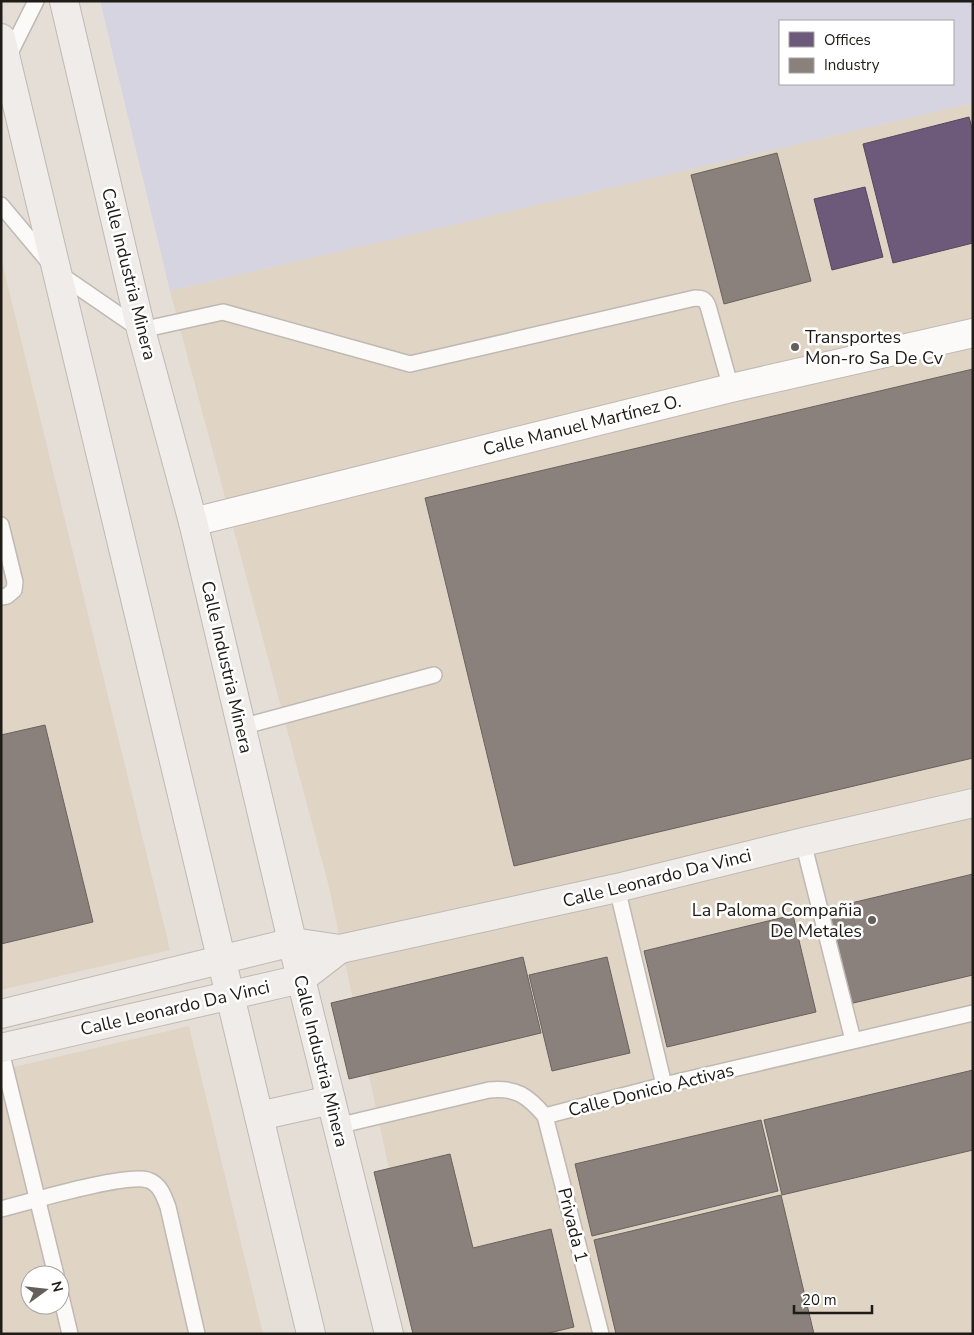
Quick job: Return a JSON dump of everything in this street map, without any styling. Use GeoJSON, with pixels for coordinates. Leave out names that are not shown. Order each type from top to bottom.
{"type":"FeatureCollection","features":[{"type":"Feature","properties":{"kind":"main road","name":"Calle Industria Minera"},"geometry":{"type":"LineString","coordinates":[[64,1],[141,330],[193,522],[301,979],[389,1334]]}},
{"type":"Feature","properties":{"kind":"main road"},"geometry":{"type":"LineString","coordinates":[[4,49],[311,1334]]}},
{"type":"Feature","properties":{"kind":"main road","name":"Calle Leonardo Da Vinci"},"geometry":{"type":"LineString","coordinates":[[1,1014],[293,942],[340,949],[617,888],[803,842],[973,803]]}},
{"type":"Feature","properties":{"kind":"main road","name":"Calle Leonardo Da Vinci"},"geometry":{"type":"LineString","coordinates":[[1,1050],[301,979],[340,949]]}},
{"type":"Feature","properties":{"kind":"main road"},"geometry":{"type":"LineString","coordinates":[[259,1116],[334,1113]]}},
{"type":"Feature","properties":{"kind":"street","name":"Calle Manuel Martínez O."},"geometry":{"type":"LineString","coordinates":[[193,522],[731,388],[973,333]]}},
{"type":"Feature","properties":{"kind":"lane"},"geometry":{"type":"LineString","coordinates":[[1,93],[4,49],[36,1]]}},
{"type":"Feature","properties":{"kind":"lane"},"geometry":{"type":"LineString","coordinates":[[1,205],[58,273],[141,330],[223,312],[410,364],[694,298],[701,298],[706,301],[708,306],[731,388]]}},
{"type":"Feature","properties":{"kind":"lane"},"geometry":{"type":"LineString","coordinates":[[1,525],[15,582],[14,590],[7,596],[1,597]]}},
{"type":"Feature","properties":{"kind":"lane"},"geometry":{"type":"LineString","coordinates":[[241,727],[434,675]]}},
{"type":"Feature","properties":{"kind":"lane"},"geometry":{"type":"LineString","coordinates":[[803,842],[853,1040]]}},
{"type":"Feature","properties":{"kind":"lane"},"geometry":{"type":"LineString","coordinates":[[617,888],[664,1086]]}},
{"type":"Feature","properties":{"kind":"lane","name":"Calle Donicio Activas"},"geometry":{"type":"LineString","coordinates":[[334,1113],[501,1088],[518,1092],[532,1101],[545,1116],[853,1040],[973,1013]]}},
{"type":"Feature","properties":{"kind":"lane"},"geometry":{"type":"LineString","coordinates":[[1,1050],[54,1265]]}},
{"type":"Feature","properties":{"kind":"lane","name":"Privada 1"},"geometry":{"type":"LineString","coordinates":[[545,1116],[601,1334]]}},
{"type":"Feature","properties":{"kind":"lane"},"geometry":{"type":"LineString","coordinates":[[1,1209],[109,1182],[136,1178],[149,1181],[157,1186],[164,1195],[173,1224],[197,1334]]}},
{"type":"Feature","properties":{"kind":"lane"},"geometry":{"type":"LineString","coordinates":[[65,1315],[70,1334]]}},
{"type":"Feature","properties":{"kind":"shaded area"},"geometry":{"type":"Polygon","coordinates":[[[100,1],[973,1],[973,103],[170,291],[100,1]]]}},
{"type":"Feature","properties":{"kind":"shaded area"},"geometry":{"type":"Polygon","coordinates":[[[973,103],[973,1334],[424,1334],[329,887],[170,291],[973,103]]]}},
{"type":"Feature","properties":{"kind":"shaded area"},"geometry":{"type":"Polygon","coordinates":[[[1,258],[170,950],[1,990],[1,258]]]}},
{"type":"Feature","properties":{"kind":"shaded area"},"geometry":{"type":"Polygon","coordinates":[[[189,1026],[263,1334],[1,1334],[1,1070],[189,1026]]]}},
{"type":"Feature","properties":{"kind":"building: Offices"},"geometry":{"type":"Polygon","coordinates":[[[969,117],[973,131],[973,243],[893,263],[863,144],[969,117]]]}},
{"type":"Feature","properties":{"kind":"building: Offices"},"geometry":{"type":"Polygon","coordinates":[[[865,187],[883,257],[832,270],[814,199],[865,187]]]}},
{"type":"Feature","properties":{"kind":"building: Industry"},"geometry":{"type":"Polygon","coordinates":[[[777,153],[811,281],[724,304],[691,175],[777,153]]]}},
{"type":"Feature","properties":{"kind":"building: Industry"},"geometry":{"type":"Polygon","coordinates":[[[973,369],[973,758],[514,866],[425,498],[973,369]]]}},
{"type":"Feature","properties":{"kind":"building: Industry"},"geometry":{"type":"Polygon","coordinates":[[[45,725],[93,922],[1,944],[1,735],[45,725]]]}},
{"type":"Feature","properties":{"kind":"building: Industry"},"geometry":{"type":"Polygon","coordinates":[[[973,874],[973,975],[849,1004],[826,909],[973,874]]]}},
{"type":"Feature","properties":{"kind":"building: Industry"},"geometry":{"type":"Polygon","coordinates":[[[793,915],[816,1012],[667,1047],[644,951],[793,915]]]}},
{"type":"Feature","properties":{"kind":"building: Industry"},"geometry":{"type":"Polygon","coordinates":[[[523,957],[541,1033],[349,1079],[331,1003],[523,957]]]}},
{"type":"Feature","properties":{"kind":"building: Industry"},"geometry":{"type":"Polygon","coordinates":[[[607,957],[630,1053],[552,1071],[529,975],[607,957]]]}},
{"type":"Feature","properties":{"kind":"building: Industry"},"geometry":{"type":"Polygon","coordinates":[[[973,1070],[973,1150],[782,1195],[764,1120],[973,1070]]]}},
{"type":"Feature","properties":{"kind":"building: Industry"},"geometry":{"type":"Polygon","coordinates":[[[761,1120],[778,1191],[592,1236],[575,1164],[761,1120]]]}},
{"type":"Feature","properties":{"kind":"building: Industry"},"geometry":{"type":"Polygon","coordinates":[[[450,1154],[473,1248],[551,1229],[574,1327],[545,1334],[413,1334],[374,1172],[450,1154]]]}},
{"type":"Feature","properties":{"kind":"building: Industry"},"geometry":{"type":"Polygon","coordinates":[[[781,1195],[814,1334],[616,1334],[594,1240],[781,1195]]]}},
{"type":"Feature","properties":{"kind":"place","name":"Transportes Mon-ro Sa De Cv"},"geometry":{"type":"Point","coordinates":[795,347]}},
{"type":"Feature","properties":{"kind":"place","name":"La Paloma Compañia De Metales"},"geometry":{"type":"Point","coordinates":[872,920]}}]}
